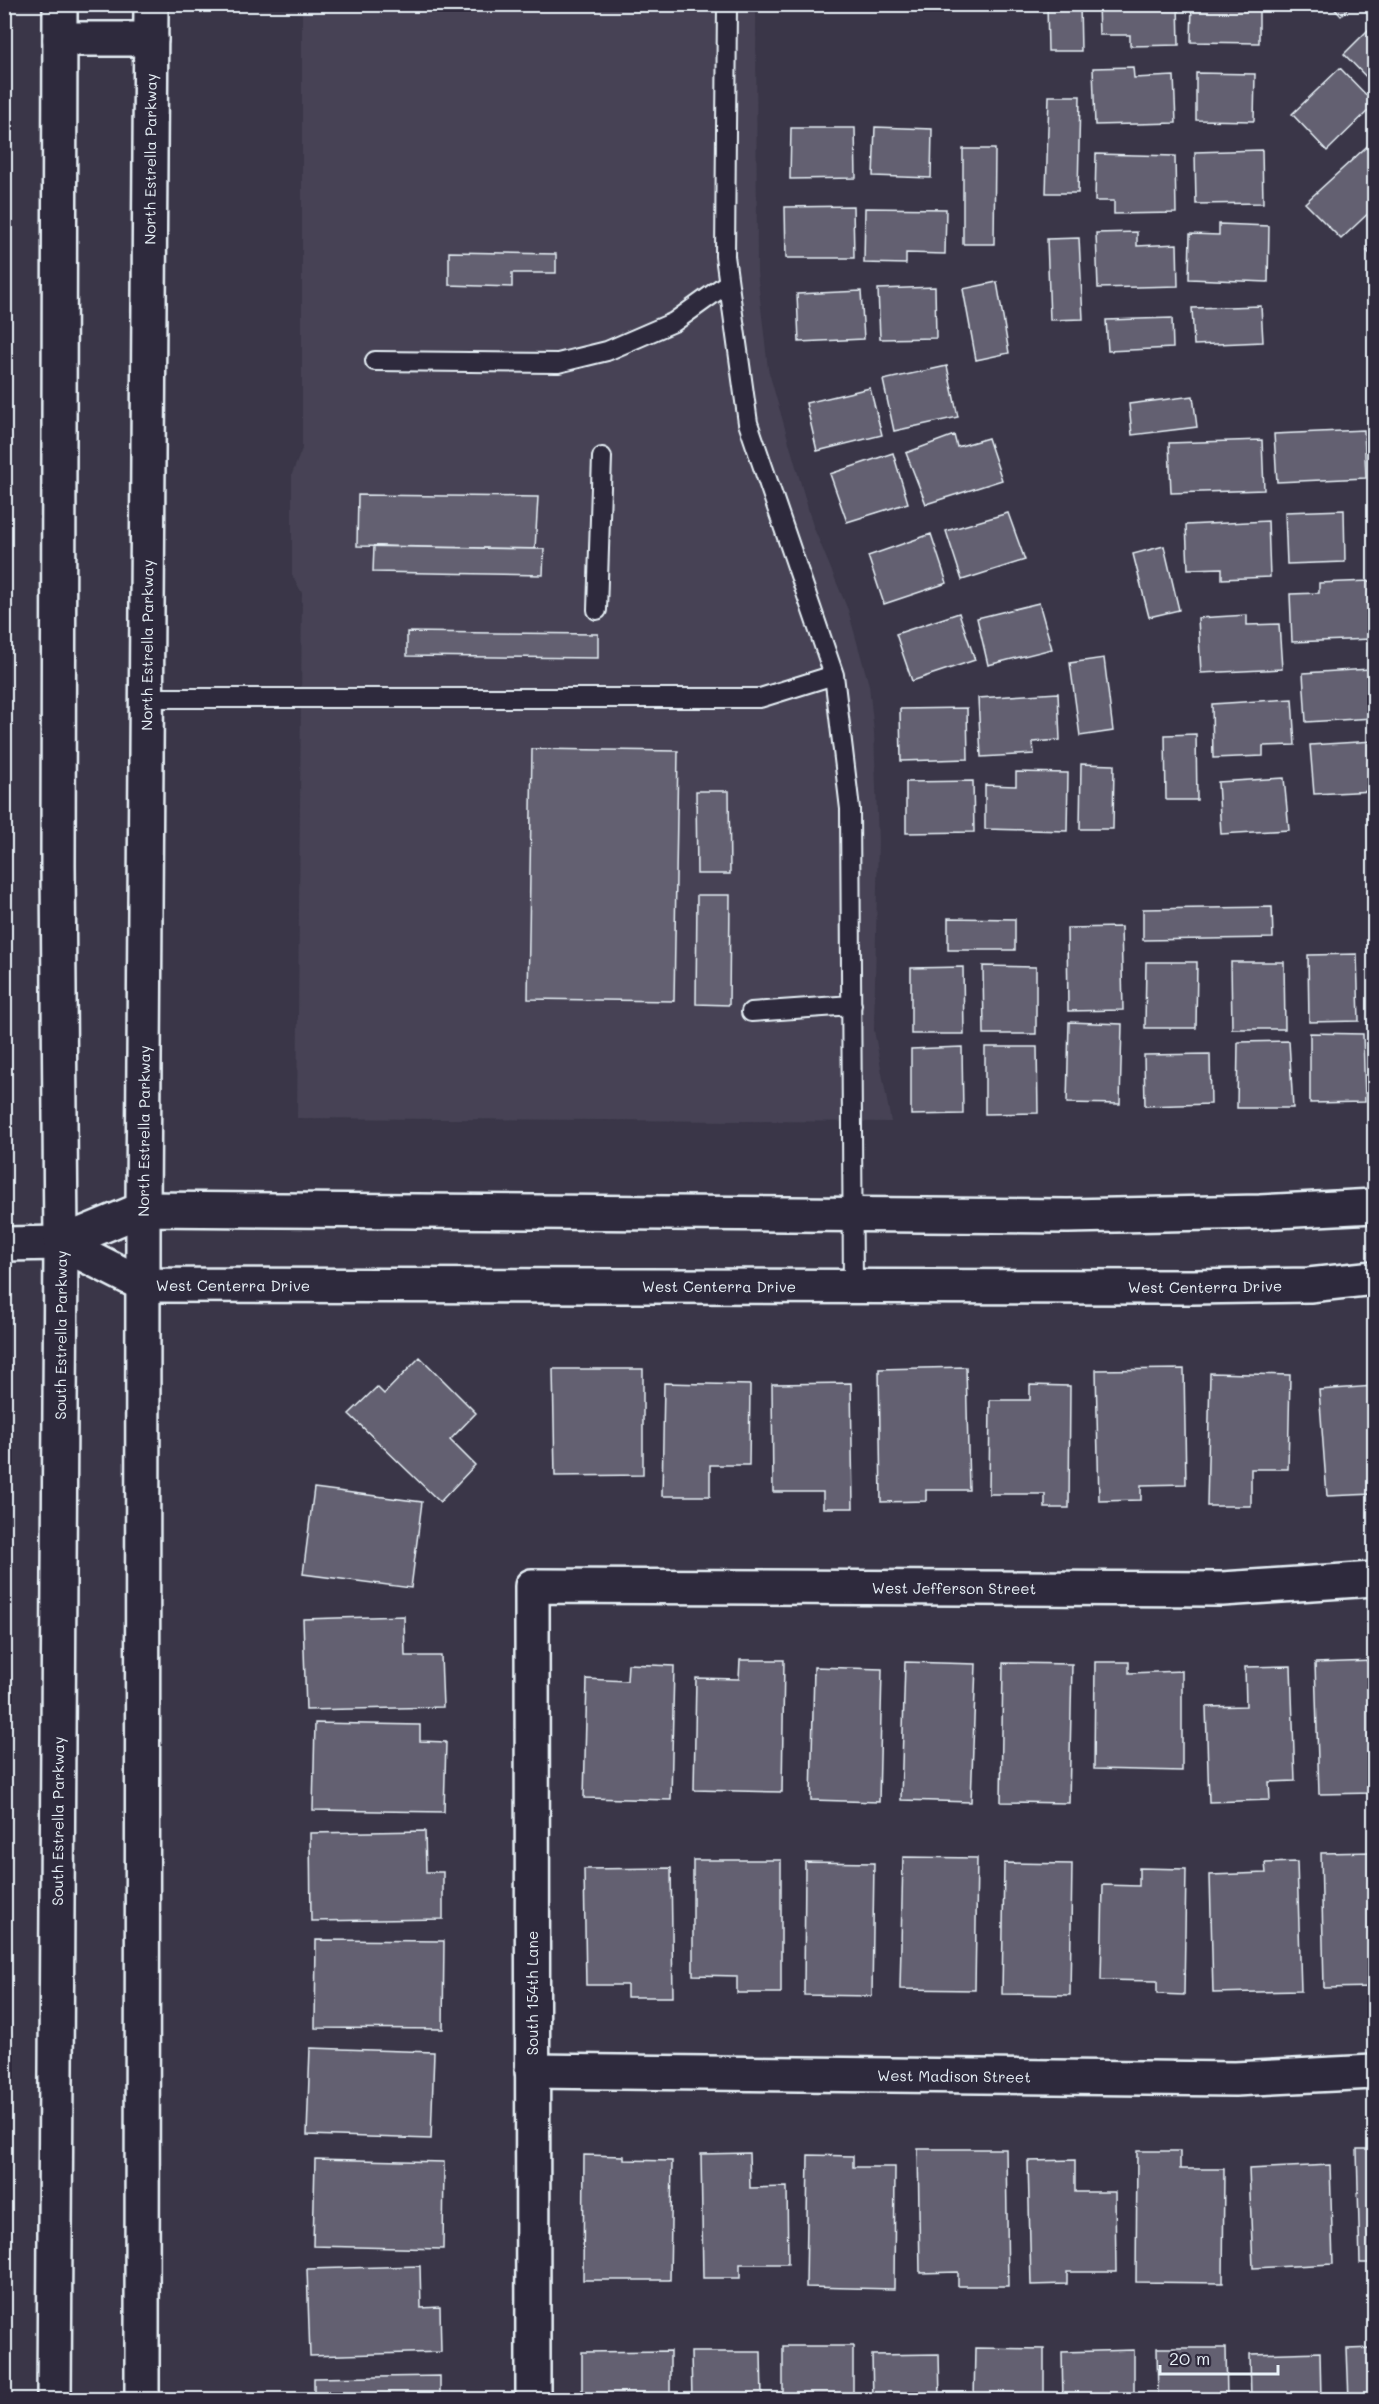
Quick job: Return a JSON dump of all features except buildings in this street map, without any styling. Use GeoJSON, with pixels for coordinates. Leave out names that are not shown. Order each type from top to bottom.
{"type":"FeatureCollection","features":[{"type":"Feature","properties":{"kind":"street"},"geometry":{"type":"LineString","coordinates":[[60,4],[58,865],[61,1243]]}},
{"type":"Feature","properties":{"kind":"street","name":"North Estrella Parkway"},"geometry":{"type":"LineString","coordinates":[[144,1285],[151,4]]}},
{"type":"Feature","properties":{"kind":"street"},"geometry":{"type":"LineString","coordinates":[[60,39],[151,39]]}},
{"type":"Feature","properties":{"kind":"street"},"geometry":{"type":"LineString","coordinates":[[4,1244],[61,1243],[143,1209],[1068,1216],[1260,1212],[1374,1206]]}},
{"type":"Feature","properties":{"kind":"street","name":"West Centerra Drive"},"geometry":{"type":"LineString","coordinates":[[61,1243],[144,1285],[1193,1287],[1309,1285],[1374,1278]]}},
{"type":"Feature","properties":{"kind":"street","name":"South Estrella Parkway"},"geometry":{"type":"LineString","coordinates":[[54,2400],[61,1243]]}},
{"type":"Feature","properties":{"kind":"street"},"geometry":{"type":"LineString","coordinates":[[142,2400],[144,1285]]}},
{"type":"Feature","properties":{"kind":"street","name":"West Jefferson Street"},"geometry":{"type":"LineString","coordinates":[[532,1586],[1222,1590],[1374,1579]]}},
{"type":"Feature","properties":{"kind":"street","name":"South 154th Lane"},"geometry":{"type":"LineString","coordinates":[[532,1586],[532,2400]]}},
{"type":"Feature","properties":{"kind":"street","name":"West Madison Street"},"geometry":{"type":"LineString","coordinates":[[532,2071],[1235,2079],[1374,2072]]}},
{"type":"Feature","properties":{"kind":"lane"},"geometry":{"type":"LineString","coordinates":[[727,4],[725,255],[748,423],[834,675],[850,809],[853,1287]]}},
{"type":"Feature","properties":{"kind":"lane"},"geometry":{"type":"LineString","coordinates":[[375,361],[558,363],[607,351],[674,322],[729,283]]}},
{"type":"Feature","properties":{"kind":"lane"},"geometry":{"type":"LineString","coordinates":[[597,610],[602,457]]}},
{"type":"Feature","properties":{"kind":"lane"},"geometry":{"type":"LineString","coordinates":[[147,698],[760,698],[834,675]]}},
{"type":"Feature","properties":{"kind":"lane"},"geometry":{"type":"LineString","coordinates":[[751,1012],[852,1005]]}},
{"type":"Feature","properties":{"kind":"shaded area"},"geometry":{"type":"Polygon","coordinates":[[[302,5],[756,5],[757,272],[768,369],[813,526],[848,610],[869,685],[874,732],[878,841],[874,1030],[891,1122],[297,1118],[302,593],[292,575],[292,474],[302,449],[302,5]]]}}]}
